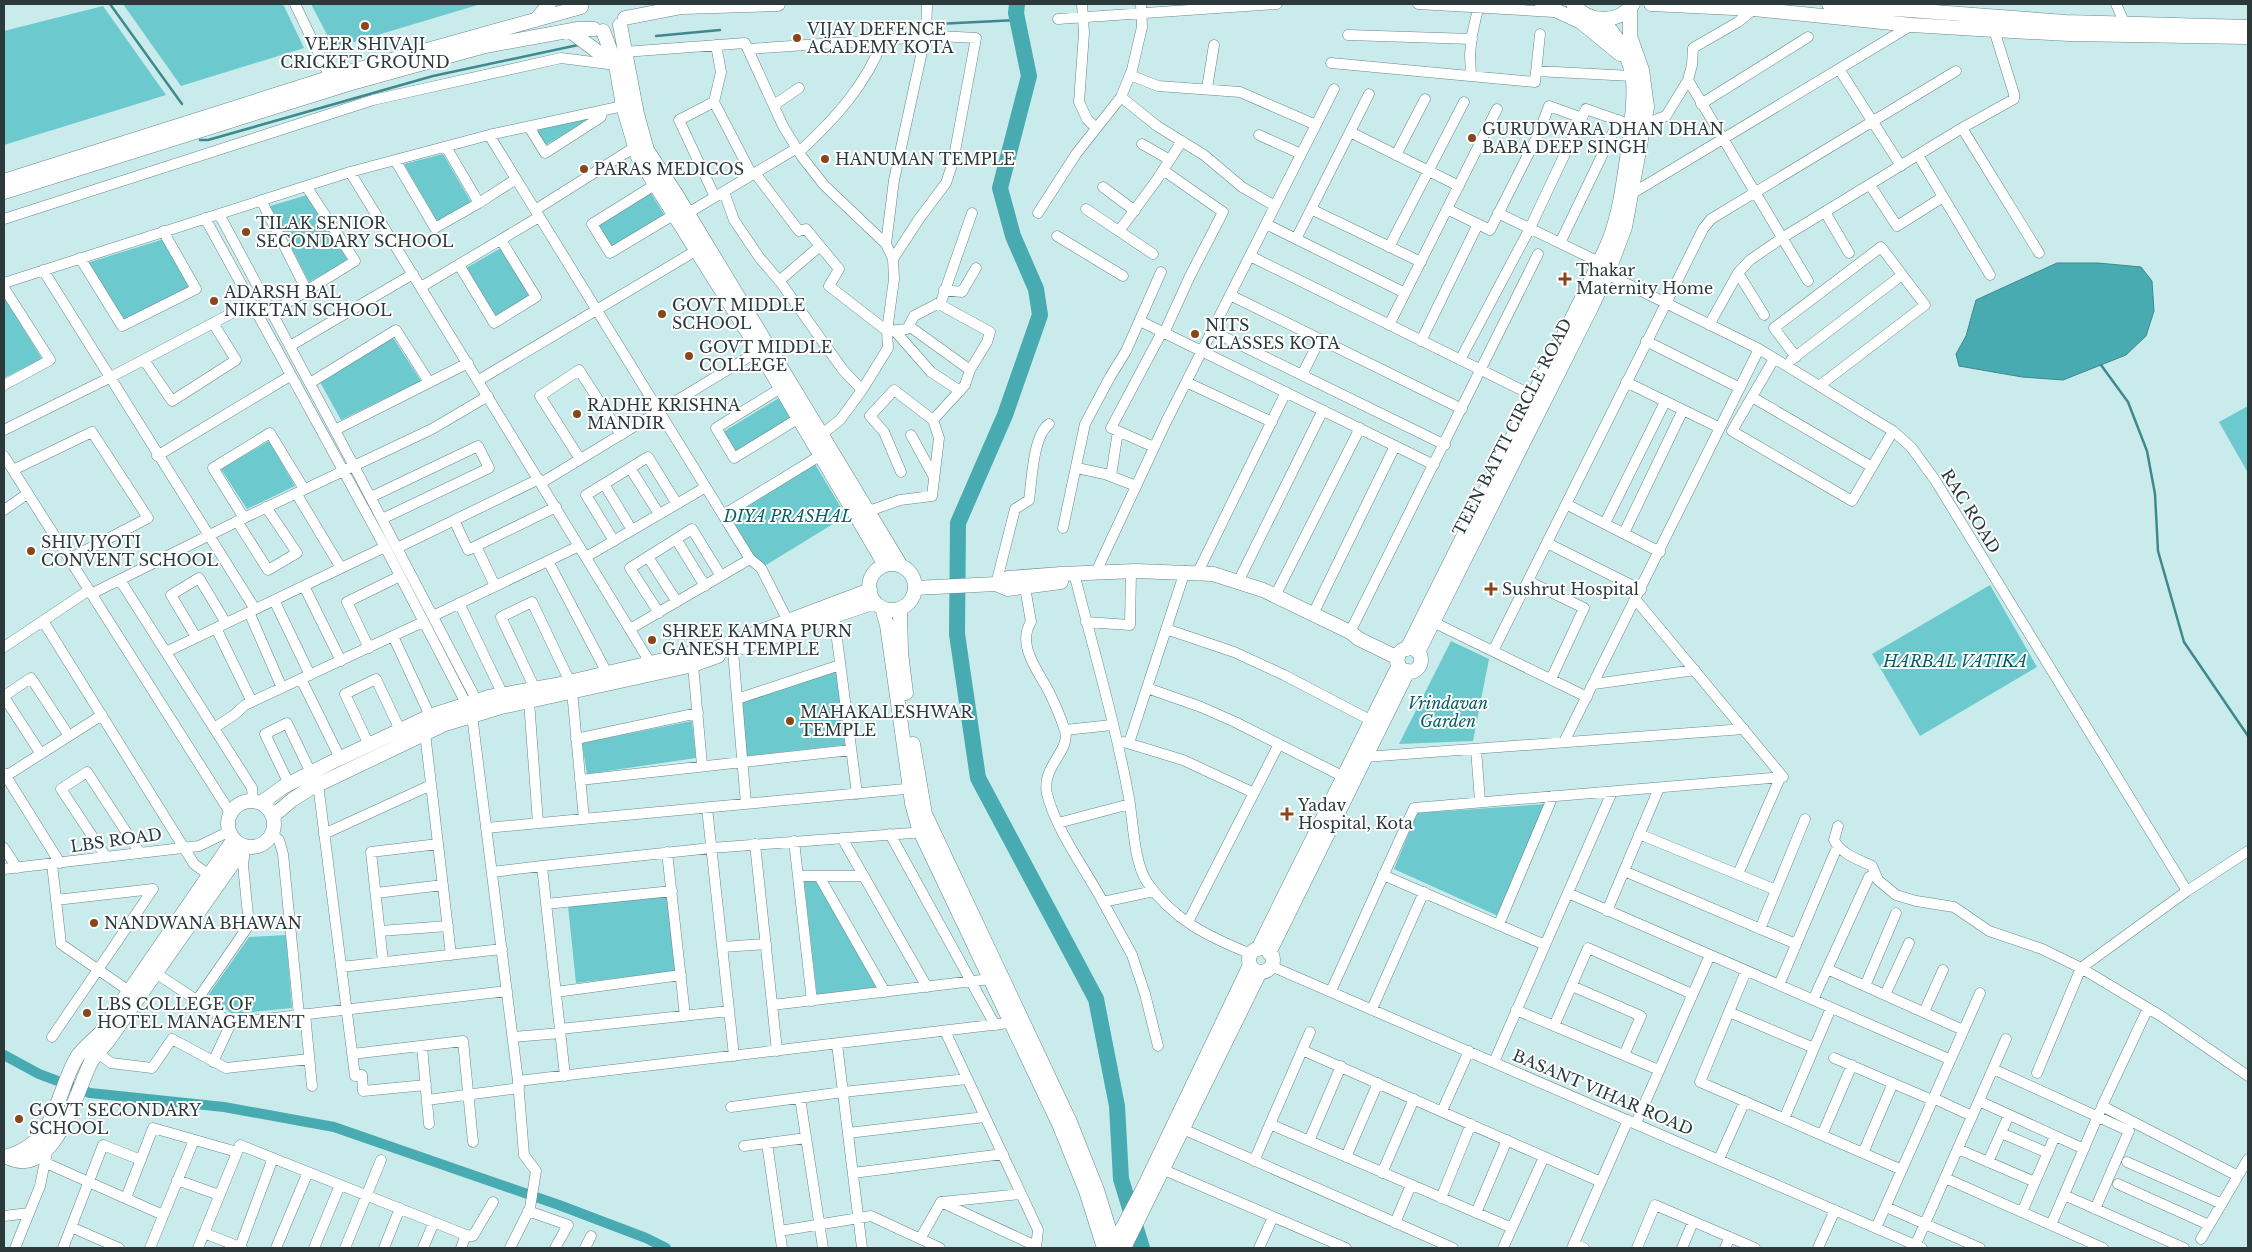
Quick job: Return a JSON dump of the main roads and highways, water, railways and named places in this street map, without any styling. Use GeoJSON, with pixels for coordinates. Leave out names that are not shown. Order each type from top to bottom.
{"type":"FeatureCollection","features":[{"type":"Feature","properties":{"kind":"waterway"},"geometry":{"type":"LineString","coordinates":[[110,4],[182,104]]}},
{"type":"Feature","properties":{"kind":"waterway"},"geometry":{"type":"LineString","coordinates":[[1017,4],[1016,13],[1029,76],[1000,188],[1013,236],[1036,289],[1040,315],[1005,415],[958,523],[957,634],[978,778],[1096,999],[1117,1106],[1121,1179],[1142,1248]]}},
{"type":"Feature","properties":{"kind":"waterway"},"geometry":{"type":"LineString","coordinates":[[937,24],[1017,20]]}},
{"type":"Feature","properties":{"kind":"waterway"},"geometry":{"type":"LineString","coordinates":[[656,36],[720,30]]}},
{"type":"Feature","properties":{"kind":"waterway"},"geometry":{"type":"LineString","coordinates":[[200,140],[208,140],[433,76],[578,45]]}},
{"type":"Feature","properties":{"kind":"waterway"},"geometry":{"type":"LineString","coordinates":[[2101,365],[2128,402],[2147,451],[2155,494],[2158,551],[2184,642],[2248,736]]}},
{"type":"Feature","properties":{"kind":"waterway"},"geometry":{"type":"LineString","coordinates":[[4,1055],[39,1074],[90,1093],[224,1107],[334,1127],[559,1205],[646,1238],[666,1248]]}},
{"type":"Feature","properties":{"kind":"place","name":"VEER SHIVAJI CRICKET GROUND"},"geometry":{"type":"Point","coordinates":[365,26]}},
{"type":"Feature","properties":{"kind":"place","name":"VIJAY DEFENCE ACADEMY KOTA"},"geometry":{"type":"Point","coordinates":[797,38]}},
{"type":"Feature","properties":{"kind":"place","name":"GURUDWARA DHAN DHAN BABA DEEP SINGH"},"geometry":{"type":"Point","coordinates":[1472,138]}},
{"type":"Feature","properties":{"kind":"place","name":"HANUMAN TEMPLE"},"geometry":{"type":"Point","coordinates":[825,159]}},
{"type":"Feature","properties":{"kind":"place","name":"PARAS MEDICOS"},"geometry":{"type":"Point","coordinates":[584,169]}},
{"type":"Feature","properties":{"kind":"place","name":"TILAK SENIOR SECONDARY SCHOOL"},"geometry":{"type":"Point","coordinates":[246,232]}},
{"type":"Feature","properties":{"kind":"place","name":"Thakar Maternity Home"},"geometry":{"type":"Point","coordinates":[1565,279]}},
{"type":"Feature","properties":{"kind":"place","name":"ADARSH BAL NIKETAN SCHOOL"},"geometry":{"type":"Point","coordinates":[214,301]}},
{"type":"Feature","properties":{"kind":"place","name":"GOVT MIDDLE SCHOOL"},"geometry":{"type":"Point","coordinates":[662,314]}},
{"type":"Feature","properties":{"kind":"place","name":"NITS CLASSES KOTA"},"geometry":{"type":"Point","coordinates":[1195,334]}},
{"type":"Feature","properties":{"kind":"place","name":"GOVT MIDDLE COLLEGE"},"geometry":{"type":"Point","coordinates":[689,356]}},
{"type":"Feature","properties":{"kind":"place","name":"RADHE KRISHNA MANDIR"},"geometry":{"type":"Point","coordinates":[577,414]}},
{"type":"Feature","properties":{"kind":"place","name":"SHIV JYOTI CONVENT SCHOOL"},"geometry":{"type":"Point","coordinates":[31,551]}},
{"type":"Feature","properties":{"kind":"place","name":"Sushrut Hospital"},"geometry":{"type":"Point","coordinates":[1491,589]}},
{"type":"Feature","properties":{"kind":"place","name":"SHREE KAMNA PURN GANESH TEMPLE"},"geometry":{"type":"Point","coordinates":[652,640]}},
{"type":"Feature","properties":{"kind":"place","name":"MAHAKALESHWAR TEMPLE"},"geometry":{"type":"Point","coordinates":[790,721]}},
{"type":"Feature","properties":{"kind":"place","name":"Yadav Hospital, Kota"},"geometry":{"type":"Point","coordinates":[1287,814]}},
{"type":"Feature","properties":{"kind":"place","name":"NANDWANA BHAWAN"},"geometry":{"type":"Point","coordinates":[94,923]}},
{"type":"Feature","properties":{"kind":"place","name":"LBS COLLEGE OF HOTEL MANAGEMENT"},"geometry":{"type":"Point","coordinates":[87,1013]}},
{"type":"Feature","properties":{"kind":"place","name":"GOVT SECONDARY SCHOOL"},"geometry":{"type":"Point","coordinates":[19,1119]}},
{"type":"Feature","properties":{"kind":"park label","name":"DIYA PRASHAL"},"geometry":{"type":"Point","coordinates":[788,516]}},
{"type":"Feature","properties":{"kind":"park label","name":"HARBAL VATIKA"},"geometry":{"type":"Point","coordinates":[1955,661]}},
{"type":"Feature","properties":{"kind":"park label","name":"Vrindavan Garden"},"geometry":{"type":"Point","coordinates":[1448,712]}}]}
